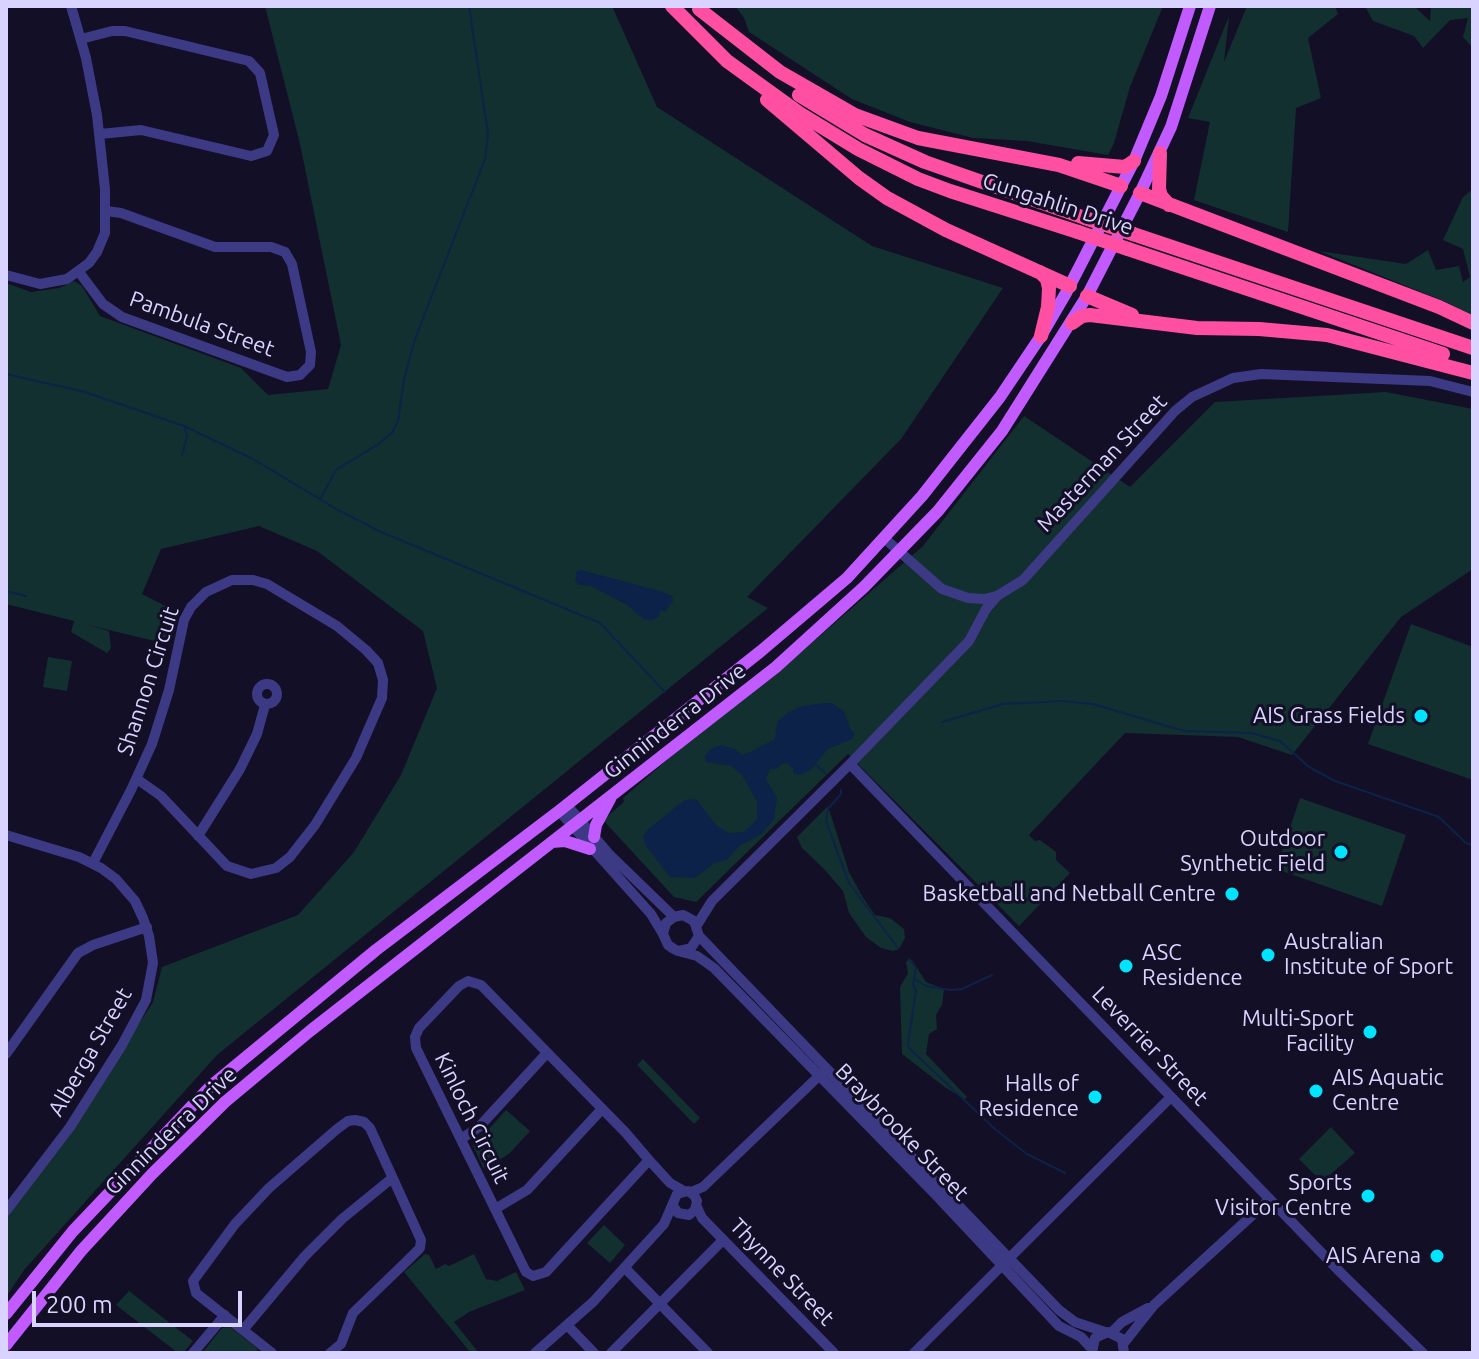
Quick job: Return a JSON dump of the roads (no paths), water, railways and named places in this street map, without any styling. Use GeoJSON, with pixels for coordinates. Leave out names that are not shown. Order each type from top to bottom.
{"type":"FeatureCollection","features":[{"type":"Feature","properties":{"kind":"highway","name":"Gungahlin Drive"},"geometry":{"type":"LineString","coordinates":[[672,6],[727,61],[827,131],[918,179],[1473,365]]}},
{"type":"Feature","properties":{"kind":"highway","name":"Gungahlin Drive"},"geometry":{"type":"LineString","coordinates":[[698,7],[764,70],[865,135],[946,170],[1473,348]]}},
{"type":"Feature","properties":{"kind":"highway"},"geometry":{"type":"LineString","coordinates":[[698,7],[780,72],[855,115],[918,138],[1079,170],[1121,186]]}},
{"type":"Feature","properties":{"kind":"highway"},"geometry":{"type":"LineString","coordinates":[[727,61],[786,117],[887,198],[936,225],[1070,286]]}},
{"type":"Feature","properties":{"kind":"highway"},"geometry":{"type":"LineString","coordinates":[[1160,153],[1159,189],[1169,205]]}},
{"type":"Feature","properties":{"kind":"highway"},"geometry":{"type":"LineString","coordinates":[[1019,156],[1035,155],[1116,167],[1125,167],[1134,161]]}},
{"type":"Feature","properties":{"kind":"highway"},"geometry":{"type":"LineString","coordinates":[[1140,193],[1439,307],[1473,323]]}},
{"type":"Feature","properties":{"kind":"highway"},"geometry":{"type":"LineString","coordinates":[[1040,272],[1047,279],[1049,288],[1041,336]]}},
{"type":"Feature","properties":{"kind":"highway"},"geometry":{"type":"LineString","coordinates":[[1087,296],[1159,324]]}},
{"type":"Feature","properties":{"kind":"highway"},"geometry":{"type":"LineString","coordinates":[[1072,323],[1090,315],[1159,324],[1327,335],[1360,341],[1473,373]]}},
{"type":"Feature","properties":{"kind":"main road","name":"Ginninderra Drive"},"geometry":{"type":"LineString","coordinates":[[6,1314],[73,1231],[211,1086],[388,941],[563,808],[773,641],[847,578],[884,538],[989,412],[1041,336],[1070,286],[1134,161],[1161,96],[1190,6]]}},
{"type":"Feature","properties":{"kind":"main road","name":"Ginninderra Drive"},"geometry":{"type":"LineString","coordinates":[[6,1345],[81,1251],[152,1174],[225,1102],[310,1031],[776,667],[900,552],[938,511],[1002,431],[1087,296],[1160,153],[1210,6]]}},
{"type":"Feature","properties":{"kind":"main road"},"geometry":{"type":"LineString","coordinates":[[1121,186],[1140,193]]}},
{"type":"Feature","properties":{"kind":"main road"},"geometry":{"type":"LineString","coordinates":[[1070,286],[1087,296]]}},
{"type":"Feature","properties":{"kind":"main road"},"geometry":{"type":"LineString","coordinates":[[552,842],[592,843],[596,825],[612,796]]}},
{"type":"Feature","properties":{"kind":"street"},"geometry":{"type":"LineString","coordinates":[[6,275],[47,284],[67,279],[94,258],[105,233],[100,134],[81,39],[71,6]]}},
{"type":"Feature","properties":{"kind":"street"},"geometry":{"type":"LineString","coordinates":[[81,39],[125,31],[252,63],[261,76],[274,135],[267,151],[251,156],[141,130],[100,134]]}},
{"type":"Feature","properties":{"kind":"street","name":"Pambula Street"},"geometry":{"type":"LineString","coordinates":[[79,272],[103,304],[122,317],[283,376],[300,375],[310,365],[312,355],[296,278],[291,260],[285,252],[271,247],[215,247],[121,213],[106,211]]}},
{"type":"Feature","properties":{"kind":"street","name":"Masterman Street"},"geometry":{"type":"LineString","coordinates":[[686,916],[712,901],[850,764],[969,641],[997,596],[1023,580],[1175,411],[1210,387],[1233,378],[1286,373],[1430,381],[1473,392]]}},
{"type":"Feature","properties":{"kind":"street"},"geometry":{"type":"LineString","coordinates":[[884,538],[942,589],[968,598],[997,596]]}},
{"type":"Feature","properties":{"kind":"street","name":"Shannon Circuit"},"geometry":{"type":"LineString","coordinates":[[93,863],[137,779],[164,708],[184,620],[195,602],[212,588],[239,579],[267,584],[314,610],[378,663],[383,686],[380,703],[365,740],[337,792],[290,857],[270,871],[245,873],[222,862],[161,796],[137,779]]}},
{"type":"Feature","properties":{"kind":"street"},"geometry":{"type":"LineString","coordinates":[[968,598],[975,610],[977,624]]}},
{"type":"Feature","properties":{"kind":"street"},"geometry":{"type":"LineString","coordinates":[[198,836],[240,769],[257,734],[265,705]]}},
{"type":"Feature","properties":{"kind":"street","name":"Leverrier Street"},"geometry":{"type":"LineString","coordinates":[[850,764],[1423,1353]]}},
{"type":"Feature","properties":{"kind":"street"},"geometry":{"type":"LineString","coordinates":[[563,808],[651,914],[668,945],[678,951],[691,948],[698,930],[686,916],[674,917],[666,923],[663,934]]}},
{"type":"Feature","properties":{"kind":"street","name":"Alberga Street"},"geometry":{"type":"LineString","coordinates":[[6,835],[93,863],[123,886],[135,901],[147,927],[152,954],[152,973],[143,1008],[82,1109],[8,1206]]}},
{"type":"Feature","properties":{"kind":"street"},"geometry":{"type":"LineString","coordinates":[[592,843],[674,917]]}},
{"type":"Feature","properties":{"kind":"street","name":"Masterman Street"},"geometry":{"type":"LineString","coordinates":[[698,930],[712,901]]}},
{"type":"Feature","properties":{"kind":"street"},"geometry":{"type":"LineString","coordinates":[[6,1054],[78,953],[147,927]]}},
{"type":"Feature","properties":{"kind":"street","name":"Braybrooke Street"},"geometry":{"type":"LineString","coordinates":[[698,930],[820,1072]]}},
{"type":"Feature","properties":{"kind":"street","name":"Braybrooke Street"},"geometry":{"type":"LineString","coordinates":[[678,951],[697,956],[714,968],[1005,1262],[1059,1326],[1081,1337],[1092,1351]]}},
{"type":"Feature","properties":{"kind":"street","name":"Kinloch Circuit"},"geometry":{"type":"LineString","coordinates":[[649,1160],[540,1276],[526,1272],[416,1048],[415,1037],[419,1028],[459,986],[468,981],[481,985],[602,1109],[649,1160],[670,1183],[686,1203]]}},
{"type":"Feature","properties":{"kind":"street"},"geometry":{"type":"LineString","coordinates":[[461,1139],[479,1127],[547,1053]]}},
{"type":"Feature","properties":{"kind":"street"},"geometry":{"type":"LineString","coordinates":[[535,1353],[568,1326],[667,1221],[820,1072]]}},
{"type":"Feature","properties":{"kind":"street"},"geometry":{"type":"LineString","coordinates":[[914,1353],[1171,1097]]}},
{"type":"Feature","properties":{"kind":"street"},"geometry":{"type":"LineString","coordinates":[[495,1209],[527,1190],[602,1109]]}},
{"type":"Feature","properties":{"kind":"street"},"geometry":{"type":"LineString","coordinates":[[272,1353],[196,1293],[193,1281],[235,1224],[269,1188],[348,1121],[364,1122],[370,1128],[391,1179],[418,1231],[420,1248],[353,1313],[341,1344],[330,1353]]}},
{"type":"Feature","properties":{"kind":"street"},"geometry":{"type":"LineString","coordinates":[[243,1330],[305,1256],[342,1219],[391,1179]]}},
{"type":"Feature","properties":{"kind":"street"},"geometry":{"type":"LineString","coordinates":[[1124,1350],[1154,1305],[1270,1199]]}},
{"type":"Feature","properties":{"kind":"street","name":"Thynne Street"},"geometry":{"type":"LineString","coordinates":[[686,1203],[834,1353]]}},
{"type":"Feature","properties":{"kind":"street"},"geometry":{"type":"LineString","coordinates":[[611,1353],[723,1240]]}},
{"type":"Feature","properties":{"kind":"street","name":"Braybrooke Street"},"geometry":{"type":"LineString","coordinates":[[1005,1262],[1075,1322],[1119,1336],[1124,1350]]}},
{"type":"Feature","properties":{"kind":"street"},"geometry":{"type":"LineString","coordinates":[[625,1268],[708,1353]]}},
{"type":"Feature","properties":{"kind":"street"},"geometry":{"type":"LineString","coordinates":[[1092,1351],[1095,1338],[1154,1305]]}},
{"type":"Feature","properties":{"kind":"street"},"geometry":{"type":"LineString","coordinates":[[193,1353],[225,1315]]}},
{"type":"Feature","properties":{"kind":"street"},"geometry":{"type":"LineString","coordinates":[[568,1326],[594,1353]]}},
{"type":"Feature","properties":{"kind":"street"},"geometry":{"type":"LineString","coordinates":[[341,1344],[352,1353]]}},
{"type":"Feature","properties":{"kind":"water"},"geometry":{"type":"Polygon","coordinates":[[[581,570],[660,591],[672,596],[673,601],[665,612],[660,610],[659,617],[643,619],[627,605],[591,586],[579,585],[575,581],[576,572],[581,570]]]}},
{"type":"Feature","properties":{"kind":"water"},"geometry":{"type":"Polygon","coordinates":[[[832,703],[844,711],[855,734],[852,739],[828,749],[811,770],[799,775],[793,773],[793,768],[787,763],[770,769],[766,779],[777,798],[774,819],[762,834],[739,846],[727,860],[715,863],[695,878],[670,877],[645,845],[643,837],[647,830],[683,801],[697,800],[716,825],[729,833],[744,832],[757,819],[757,802],[742,775],[731,766],[706,762],[705,755],[712,748],[722,745],[742,755],[750,752],[775,739],[777,722],[787,713],[802,706],[832,703]]]}},
{"type":"Feature","properties":{"kind":"waterway"},"geometry":{"type":"LineString","coordinates":[[320,499],[336,470],[377,445],[392,433],[398,421],[404,379],[415,339],[485,159],[488,134],[469,6]]}},
{"type":"Feature","properties":{"kind":"waterway"},"geometry":{"type":"LineString","coordinates":[[6,374],[85,392],[184,426],[253,459],[381,532],[600,623],[665,692]]}},
{"type":"Feature","properties":{"kind":"waterway"},"geometry":{"type":"LineString","coordinates":[[182,455],[187,436],[184,426]]}},
{"type":"Feature","properties":{"kind":"waterway"},"geometry":{"type":"LineString","coordinates":[[6,591],[26,596]]}},
{"type":"Feature","properties":{"kind":"waterway"},"geometry":{"type":"LineString","coordinates":[[942,722],[1003,704],[1063,701],[1093,704],[1184,731],[1251,733],[1280,741],[1309,767],[1335,781],[1439,817],[1466,843],[1473,845]]}},
{"type":"Feature","properties":{"kind":"waterway"},"geometry":{"type":"LineString","coordinates":[[816,765],[826,774]]}},
{"type":"Feature","properties":{"kind":"waterway"},"geometry":{"type":"LineString","coordinates":[[841,790],[828,809],[826,821],[849,883],[898,948]]}},
{"type":"Feature","properties":{"kind":"waterway"},"geometry":{"type":"LineString","coordinates":[[909,959],[916,968],[910,1049],[996,1130],[1027,1154],[1065,1173]]}},
{"type":"Feature","properties":{"kind":"waterway"},"geometry":{"type":"LineString","coordinates":[[915,979],[926,986],[950,990],[962,989],[992,975]]}},
{"type":"Feature","properties":{"kind":"place","name":"AIS Grass Fields"},"geometry":{"type":"Point","coordinates":[1421,716]}},
{"type":"Feature","properties":{"kind":"place","name":"Outdoor Synthetic Field"},"geometry":{"type":"Point","coordinates":[1341,852]}},
{"type":"Feature","properties":{"kind":"place","name":"Basketball and Netball Centre"},"geometry":{"type":"Point","coordinates":[1232,894]}},
{"type":"Feature","properties":{"kind":"place","name":"Australian Institute of Sport"},"geometry":{"type":"Point","coordinates":[1268,955]}},
{"type":"Feature","properties":{"kind":"place","name":"ASC Residence"},"geometry":{"type":"Point","coordinates":[1126,966]}},
{"type":"Feature","properties":{"kind":"place","name":"Multi-Sport Facility"},"geometry":{"type":"Point","coordinates":[1370,1032]}},
{"type":"Feature","properties":{"kind":"place","name":"AIS Aquatic Centre"},"geometry":{"type":"Point","coordinates":[1316,1091]}},
{"type":"Feature","properties":{"kind":"place","name":"Halls of Residence"},"geometry":{"type":"Point","coordinates":[1095,1097]}},
{"type":"Feature","properties":{"kind":"place","name":"Sports Visitor Centre"},"geometry":{"type":"Point","coordinates":[1368,1196]}},
{"type":"Feature","properties":{"kind":"place","name":"AIS Arena"},"geometry":{"type":"Point","coordinates":[1437,1256]}}]}
